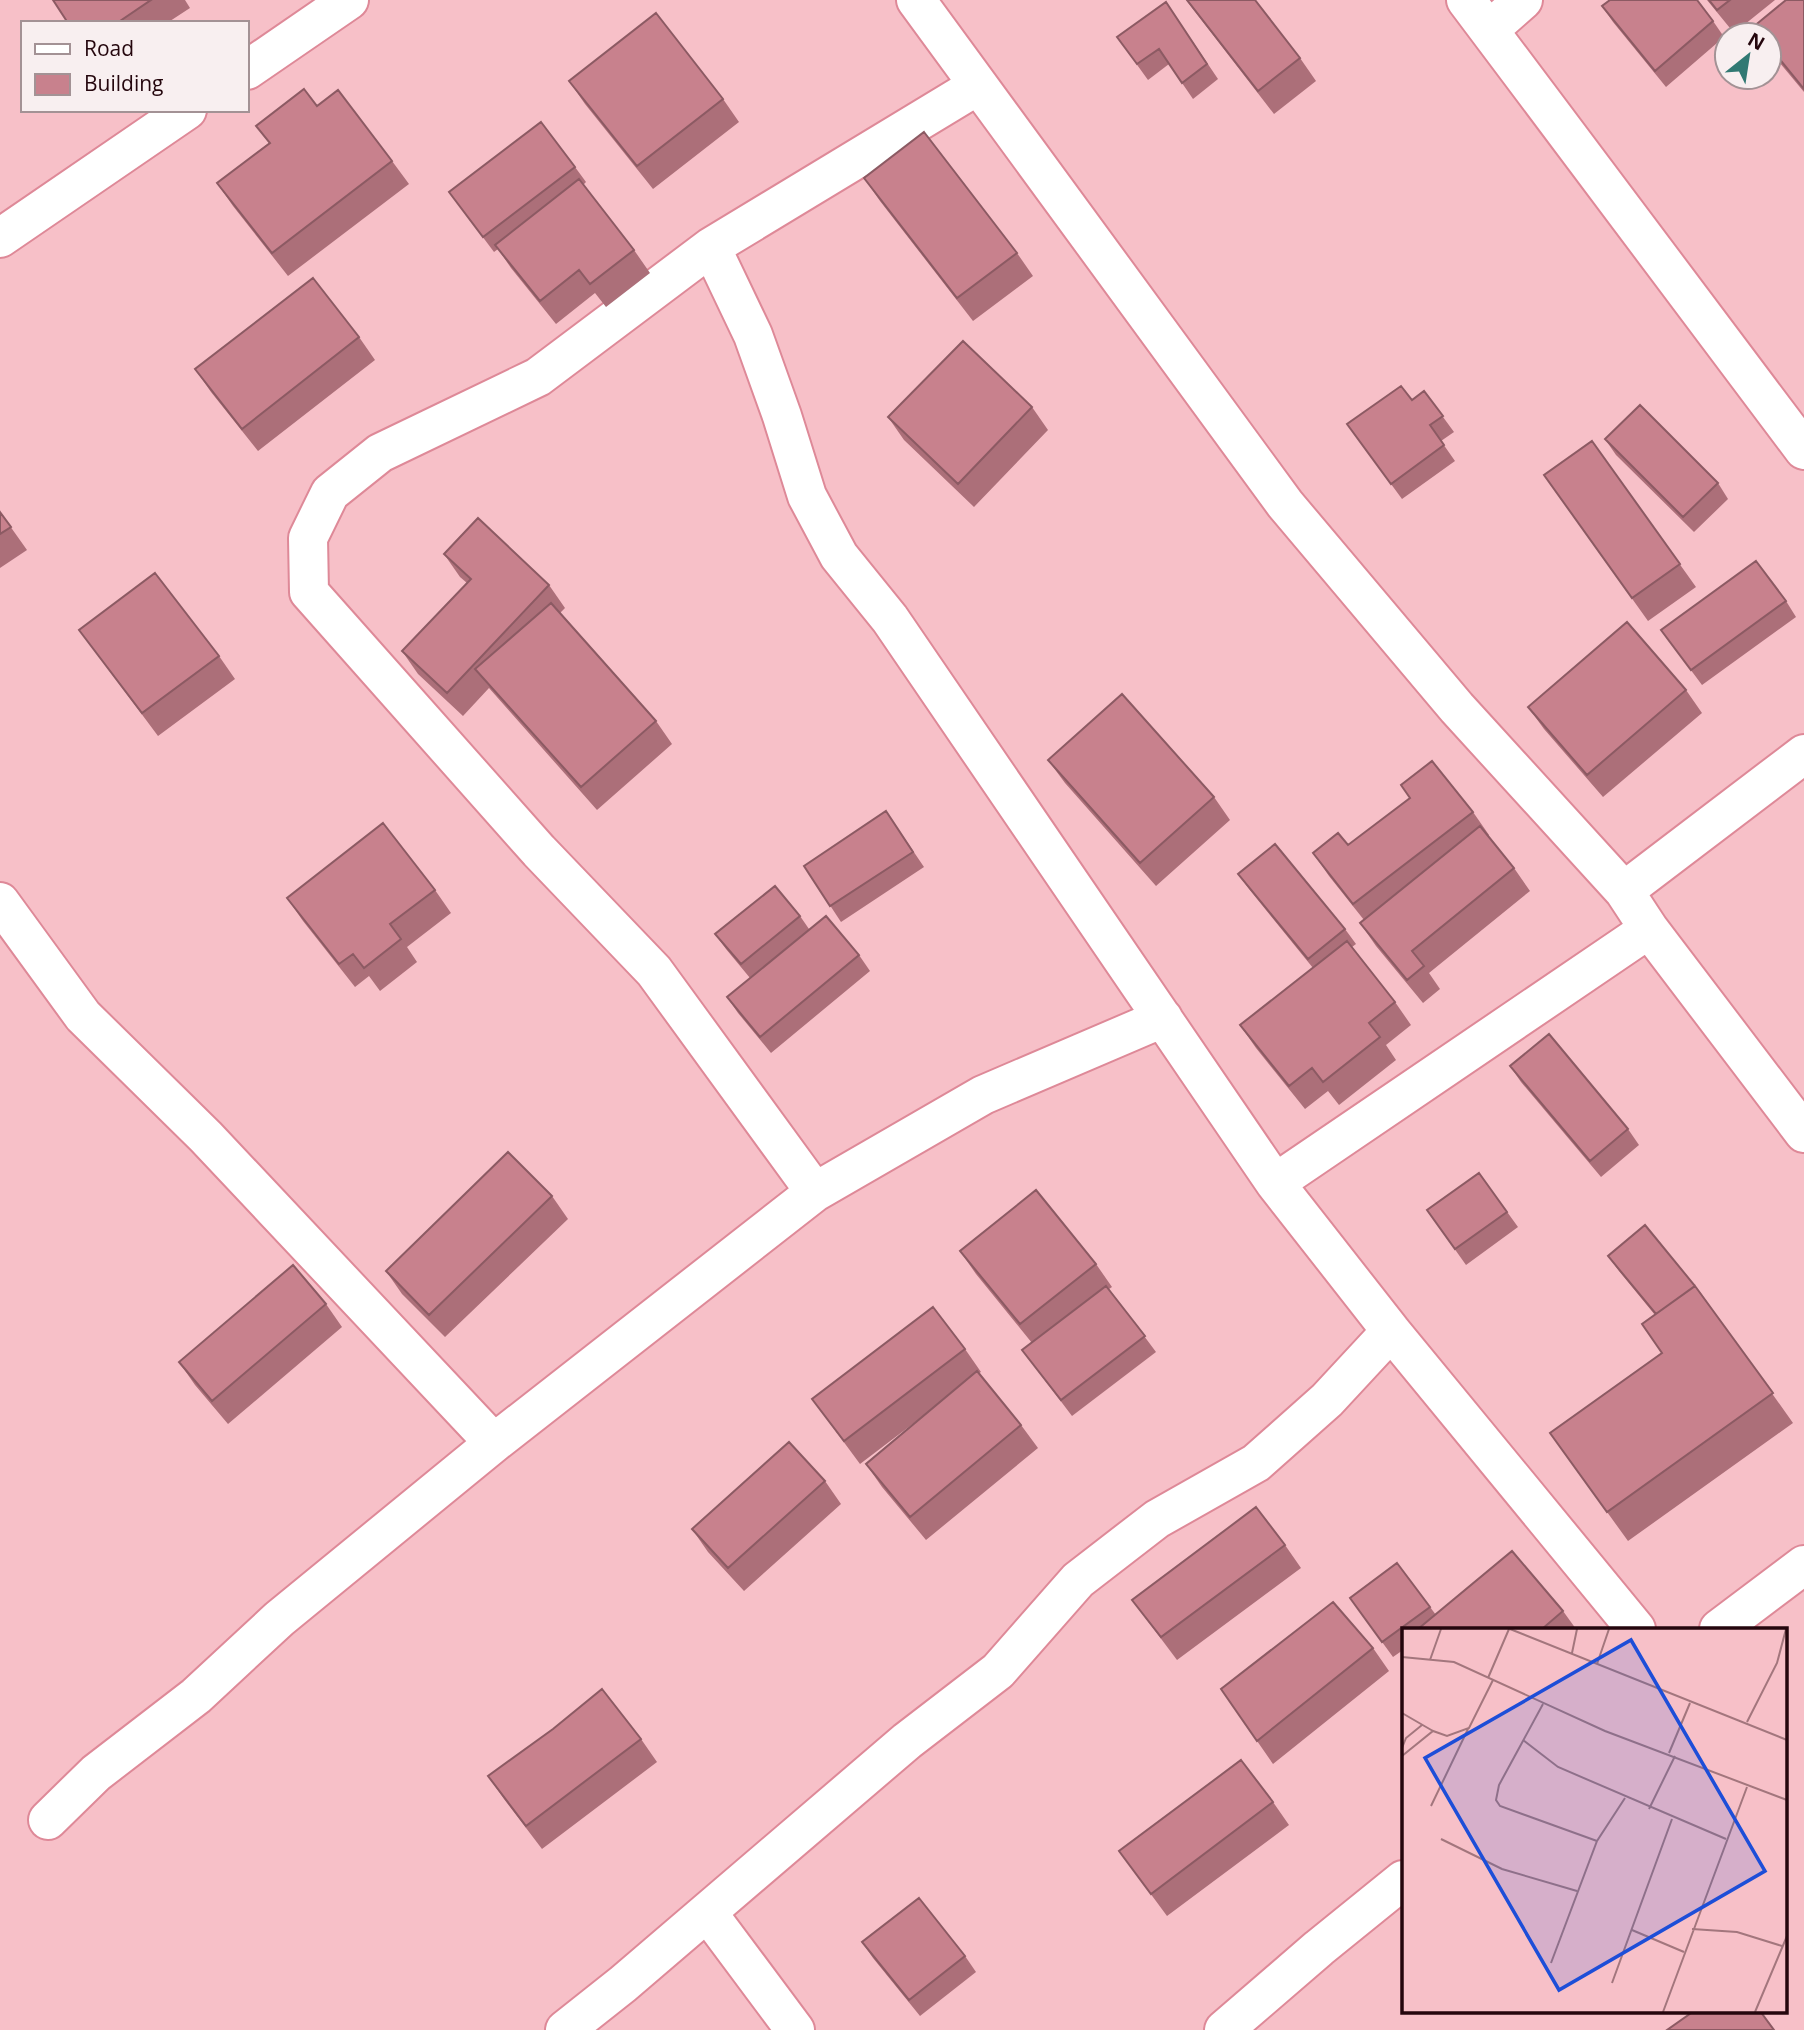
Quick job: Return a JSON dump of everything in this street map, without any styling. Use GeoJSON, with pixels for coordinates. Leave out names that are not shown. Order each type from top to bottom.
{"type":"FeatureCollection","features":[{"type":"Feature","properties":{"kind":"street"},"geometry":{"type":"LineString","coordinates":[[248,69],[349,0]]}},
{"type":"Feature","properties":{"kind":"street"},"geometry":{"type":"LineString","coordinates":[[916,0],[1285,504],[1457,708],[1624,891],[1649,929],[1804,1133]]}},
{"type":"Feature","properties":{"kind":"street"},"geometry":{"type":"LineString","coordinates":[[1466,0],[1804,450]]}},
{"type":"Feature","properties":{"kind":"street"},"geometry":{"type":"LineString","coordinates":[[1489,30],[1523,0]]}},
{"type":"Feature","properties":{"kind":"street"},"geometry":{"type":"LineString","coordinates":[[815,1192],[654,971],[540,851],[309,592],[308,538],[331,493],[380,453],[538,377],[711,247],[977,86]]}},
{"type":"Feature","properties":{"kind":"street"},"geometry":{"type":"LineString","coordinates":[[0,238],[184,112]]}},
{"type":"Feature","properties":{"kind":"street"},"geometry":{"type":"LineString","coordinates":[[711,247],[753,335],[807,496],[839,556],[890,619],[1275,1183],[1391,1331],[1635,1628]]}},
{"type":"Feature","properties":{"kind":"street"},"geometry":{"type":"LineString","coordinates":[[1624,891],[1804,754]]}},
{"type":"Feature","properties":{"kind":"street"},"geometry":{"type":"LineString","coordinates":[[0,902],[83,1016],[206,1137],[494,1443]]}},
{"type":"Feature","properties":{"kind":"street"},"geometry":{"type":"LineString","coordinates":[[1275,1183],[1649,929]]}},
{"type":"Feature","properties":{"kind":"street"},"geometry":{"type":"LineString","coordinates":[[48,1820],[96,1773],[196,1696],[279,1619],[494,1443],[815,1192],[983,1095],[1163,1018]]}},
{"type":"Feature","properties":{"kind":"street"},"geometry":{"type":"LineString","coordinates":[[565,2030],[907,1741],[998,1671],[1078,1580],[1157,1519],[1256,1463],[1327,1400],[1391,1331]]}},
{"type":"Feature","properties":{"kind":"street"},"geometry":{"type":"LineString","coordinates":[[1720,1628],[1804,1565]]}},
{"type":"Feature","properties":{"kind":"street"},"geometry":{"type":"LineString","coordinates":[[1224,2030],[1318,1948],[1402,1881]]}},
{"type":"Feature","properties":{"kind":"street"},"geometry":{"type":"LineString","coordinates":[[707,1912],[795,2030]]}},
{"type":"Feature","properties":{"kind":"building"},"geometry":{"type":"Polygon","coordinates":[[[53,0],[151,0],[120,21],[67,21],[53,0]]]}},
{"type":"Feature","properties":{"kind":"building"},"geometry":{"type":"Polygon","coordinates":[[[1187,0],[1255,0],[1300,58],[1258,91],[1187,0]]]}},
{"type":"Feature","properties":{"kind":"building"},"geometry":{"type":"Polygon","coordinates":[[[1610,0],[1697,0],[1713,21],[1655,71],[1602,6],[1610,0]]]}},
{"type":"Feature","properties":{"kind":"building"},"geometry":{"type":"Polygon","coordinates":[[[1709,0],[1730,0],[1717,10],[1709,0]]]}},
{"type":"Feature","properties":{"kind":"building"},"geometry":{"type":"Polygon","coordinates":[[[1786,0],[1804,0],[1804,89],[1783,63],[1783,21],[1760,21],[1786,0]]]}},
{"type":"Feature","properties":{"kind":"building"},"geometry":{"type":"Polygon","coordinates":[[[1166,2],[1207,64],[1182,83],[1159,49],[1137,64],[1117,37],[1166,2]]]}},
{"type":"Feature","properties":{"kind":"building"},"geometry":{"type":"Polygon","coordinates":[[[656,13],[723,99],[637,166],[569,81],[656,13]]]}},
{"type":"Feature","properties":{"kind":"building"},"geometry":{"type":"Polygon","coordinates":[[[304,89],[317,106],[338,90],[392,161],[272,253],[217,183],[270,143],[256,126],[304,89]]]}},
{"type":"Feature","properties":{"kind":"building"},"geometry":{"type":"Polygon","coordinates":[[[541,122],[575,167],[483,237],[449,192],[541,122]]]}},
{"type":"Feature","properties":{"kind":"building"},"geometry":{"type":"Polygon","coordinates":[[[924,132],[1017,253],[957,298],[864,178],[924,132]]]}},
{"type":"Feature","properties":{"kind":"building"},"geometry":{"type":"Polygon","coordinates":[[[579,179],[634,250],[590,284],[579,270],[540,301],[495,245],[579,179]]]}},
{"type":"Feature","properties":{"kind":"building"},"geometry":{"type":"Polygon","coordinates":[[[313,278],[359,337],[242,429],[195,369],[313,278]]]}},
{"type":"Feature","properties":{"kind":"building"},"geometry":{"type":"Polygon","coordinates":[[[963,341],[1032,407],[958,484],[888,417],[963,341]]]}},
{"type":"Feature","properties":{"kind":"building"},"geometry":{"type":"Polygon","coordinates":[[[1401,386],[1412,400],[1424,391],[1443,416],[1430,425],[1444,445],[1391,484],[1347,424],[1401,386]]]}},
{"type":"Feature","properties":{"kind":"building"},"geometry":{"type":"Polygon","coordinates":[[[1640,405],[1718,483],[1683,517],[1605,439],[1640,405]]]}},
{"type":"Feature","properties":{"kind":"building"},"geometry":{"type":"Polygon","coordinates":[[[1592,441],[1680,564],[1632,598],[1544,475],[1592,441]]]}},
{"type":"Feature","properties":{"kind":"building"},"geometry":{"type":"Polygon","coordinates":[[[0,512],[11,527],[0,534],[0,512]]]}},
{"type":"Feature","properties":{"kind":"building"},"geometry":{"type":"Polygon","coordinates":[[[478,518],[549,585],[447,693],[402,651],[471,579],[444,554],[478,518]]]}},
{"type":"Feature","properties":{"kind":"building"},"geometry":{"type":"Polygon","coordinates":[[[1756,561],[1786,601],[1691,670],[1661,630],[1756,561]]]}},
{"type":"Feature","properties":{"kind":"building"},"geometry":{"type":"Polygon","coordinates":[[[155,573],[219,656],[142,713],[79,630],[155,573]]]}},
{"type":"Feature","properties":{"kind":"building"},"geometry":{"type":"Polygon","coordinates":[[[551,603],[656,721],[581,787],[475,669],[551,603]]]}},
{"type":"Feature","properties":{"kind":"building"},"geometry":{"type":"Polygon","coordinates":[[[1627,622],[1686,690],[1587,775],[1528,707],[1627,622]]]}},
{"type":"Feature","properties":{"kind":"building"},"geometry":{"type":"Polygon","coordinates":[[[1122,694],[1214,797],[1140,863],[1048,760],[1122,694]]]}},
{"type":"Feature","properties":{"kind":"building"},"geometry":{"type":"Polygon","coordinates":[[[1432,761],[1473,812],[1353,904],[1313,853],[1338,833],[1348,845],[1410,798],[1401,785],[1432,761]]]}},
{"type":"Feature","properties":{"kind":"building"},"geometry":{"type":"Polygon","coordinates":[[[886,811],[913,852],[830,906],[804,866],[886,811]]]}},
{"type":"Feature","properties":{"kind":"building"},"geometry":{"type":"Polygon","coordinates":[[[383,823],[435,890],[390,924],[401,939],[364,968],[353,954],[339,964],[287,898],[383,823]]]}},
{"type":"Feature","properties":{"kind":"building"},"geometry":{"type":"Polygon","coordinates":[[[1480,826],[1514,868],[1412,951],[1424,966],[1407,980],[1360,923],[1480,826]]]}},
{"type":"Feature","properties":{"kind":"building"},"geometry":{"type":"Polygon","coordinates":[[[1275,844],[1345,929],[1308,959],[1238,874],[1275,844]]]}},
{"type":"Feature","properties":{"kind":"building"},"geometry":{"type":"Polygon","coordinates":[[[775,886],[800,916],[741,964],[715,934],[775,886]]]}},
{"type":"Feature","properties":{"kind":"building"},"geometry":{"type":"Polygon","coordinates":[[[826,916],[859,955],[760,1037],[727,997],[826,916]]]}},
{"type":"Feature","properties":{"kind":"building"},"geometry":{"type":"Polygon","coordinates":[[[1347,941],[1395,1002],[1369,1023],[1380,1037],[1323,1082],[1312,1068],[1289,1086],[1240,1025],[1347,941]]]}},
{"type":"Feature","properties":{"kind":"building"},"geometry":{"type":"Polygon","coordinates":[[[1549,1034],[1628,1129],[1590,1161],[1510,1066],[1549,1034]]]}},
{"type":"Feature","properties":{"kind":"building"},"geometry":{"type":"Polygon","coordinates":[[[508,1152],[552,1196],[429,1315],[386,1271],[508,1152]]]}},
{"type":"Feature","properties":{"kind":"building"},"geometry":{"type":"Polygon","coordinates":[[[1479,1173],[1507,1212],[1455,1249],[1427,1210],[1479,1173]]]}},
{"type":"Feature","properties":{"kind":"building"},"geometry":{"type":"Polygon","coordinates":[[[1036,1190],[1096,1264],[1020,1324],[960,1251],[1036,1190]]]}},
{"type":"Feature","properties":{"kind":"building"},"geometry":{"type":"Polygon","coordinates":[[[1645,1225],[1695,1286],[1656,1314],[1608,1256],[1645,1225]]]}},
{"type":"Feature","properties":{"kind":"building"},"geometry":{"type":"Polygon","coordinates":[[[293,1265],[326,1304],[212,1401],[179,1362],[293,1265]]]}},
{"type":"Feature","properties":{"kind":"building"},"geometry":{"type":"Polygon","coordinates":[[[1106,1286],[1145,1336],[1061,1400],[1022,1350],[1106,1286]]]}},
{"type":"Feature","properties":{"kind":"building"},"geometry":{"type":"Polygon","coordinates":[[[1695,1286],[1773,1393],[1607,1512],[1550,1433],[1662,1353],[1642,1324],[1695,1286]]]}},
{"type":"Feature","properties":{"kind":"building"},"geometry":{"type":"Polygon","coordinates":[[[933,1307],[965,1349],[844,1441],[812,1399],[933,1307]]]}},
{"type":"Feature","properties":{"kind":"building"},"geometry":{"type":"Polygon","coordinates":[[[977,1371],[1021,1425],[910,1517],[866,1464],[977,1371]]]}},
{"type":"Feature","properties":{"kind":"building"},"geometry":{"type":"Polygon","coordinates":[[[789,1442],[825,1481],[728,1568],[692,1529],[789,1442]]]}},
{"type":"Feature","properties":{"kind":"building"},"geometry":{"type":"Polygon","coordinates":[[[1256,1507],[1285,1545],[1161,1637],[1132,1600],[1256,1507]]]}},
{"type":"Feature","properties":{"kind":"building"},"geometry":{"type":"Polygon","coordinates":[[[1512,1551],[1563,1611],[1543,1628],[1419,1628],[1512,1551]]]}},
{"type":"Feature","properties":{"kind":"building"},"geometry":{"type":"Polygon","coordinates":[[[1397,1563],[1430,1607],[1382,1642],[1350,1598],[1397,1563]]]}},
{"type":"Feature","properties":{"kind":"building"},"geometry":{"type":"Polygon","coordinates":[[[1333,1602],[1373,1648],[1257,1741],[1221,1689],[1333,1602]]]}},
{"type":"Feature","properties":{"kind":"building"},"geometry":{"type":"Polygon","coordinates":[[[602,1689],[641,1739],[526,1826],[488,1776],[602,1689]]]}},
{"type":"Feature","properties":{"kind":"building"},"geometry":{"type":"Polygon","coordinates":[[[1241,1760],[1273,1802],[1151,1894],[1119,1851],[1241,1760]]]}},
{"type":"Feature","properties":{"kind":"building"},"geometry":{"type":"Polygon","coordinates":[[[919,1898],[965,1956],[909,2000],[862,1942],[919,1898]]]}},
{"type":"Feature","properties":{"kind":"building"},"geometry":{"type":"Polygon","coordinates":[[[1693,2012],[1761,2012],[1774,2030],[1667,2030],[1693,2012]]]}}]}
